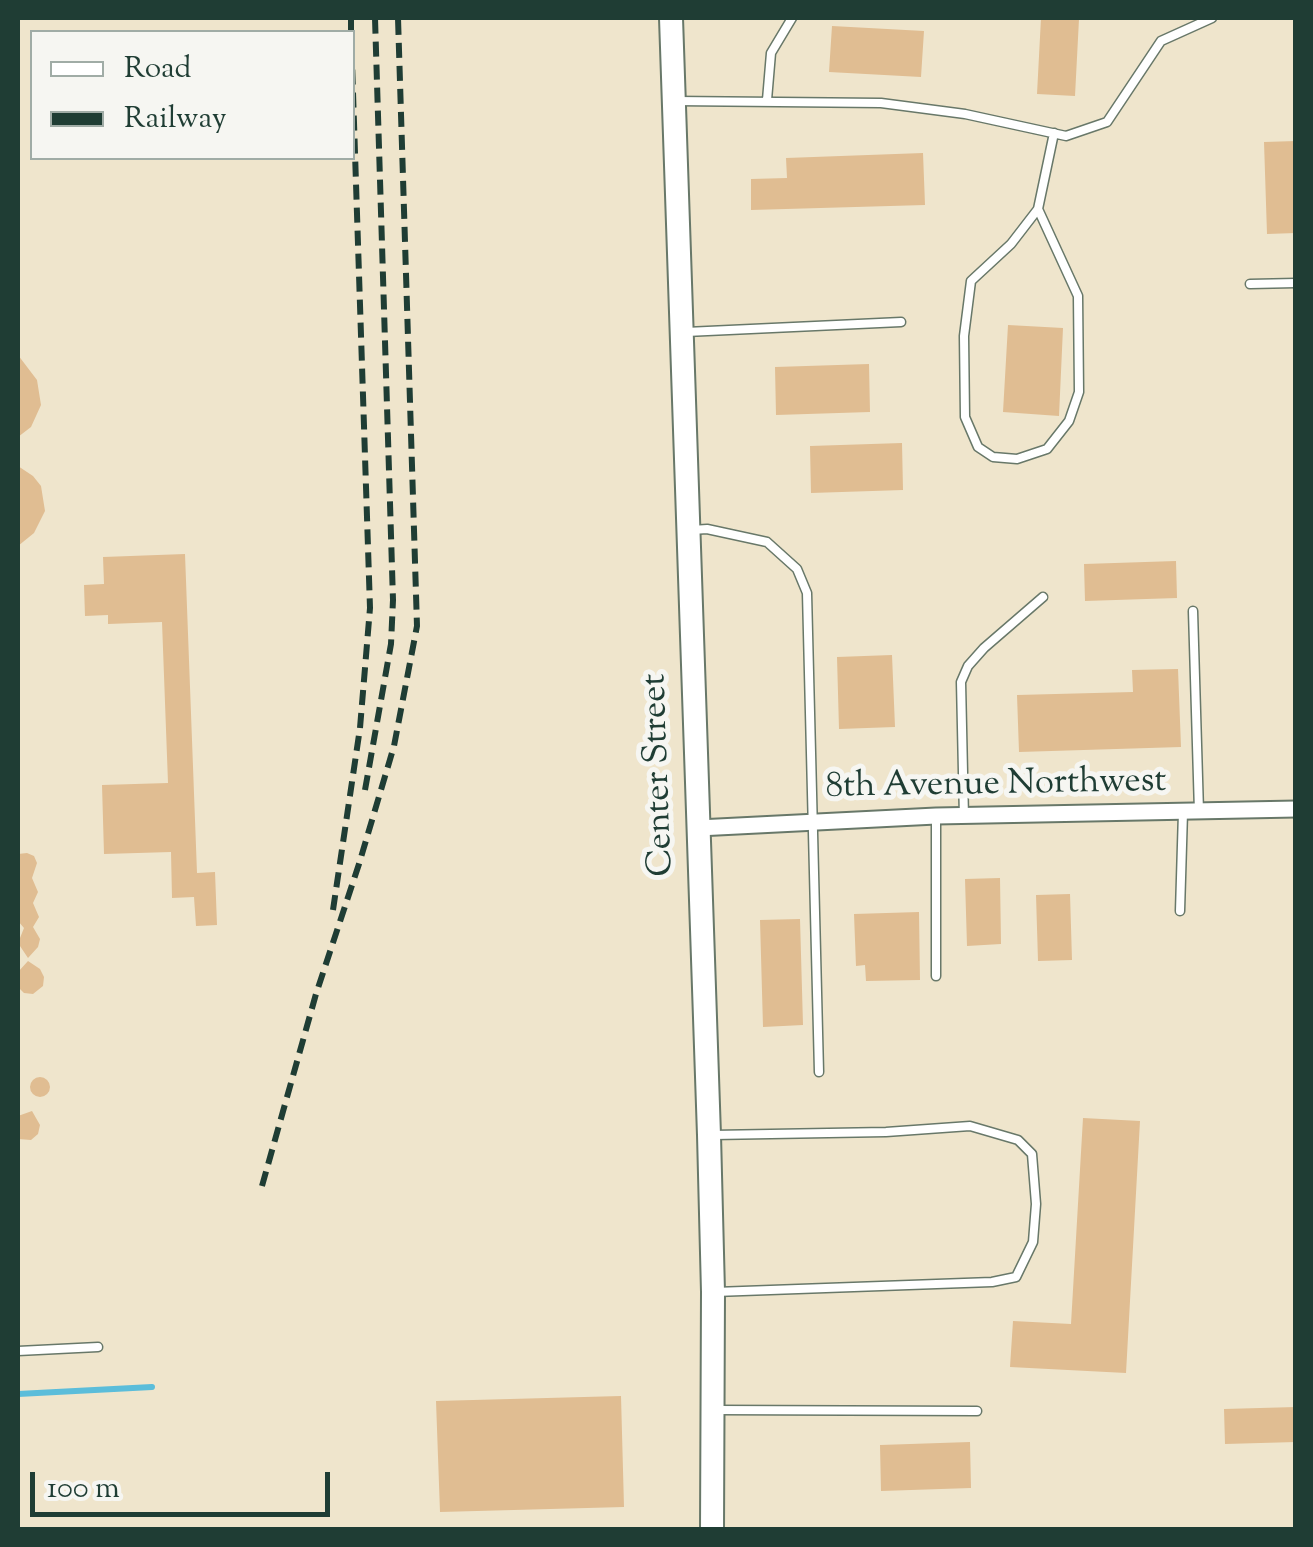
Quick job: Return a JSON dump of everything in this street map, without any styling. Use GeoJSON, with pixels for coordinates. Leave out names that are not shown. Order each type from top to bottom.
{"type":"FeatureCollection","features":[{"type":"Feature","properties":{"kind":"main road","name":"Center Street"},"geometry":{"type":"LineString","coordinates":[[671,18],[709,1135],[712,1530]]}},
{"type":"Feature","properties":{"kind":"street","name":"8th Avenue Northwest"},"geometry":{"type":"LineString","coordinates":[[698,828],[936,816],[1296,809]]}},
{"type":"Feature","properties":{"kind":"lane"},"geometry":{"type":"LineString","coordinates":[[766,100],[771,52],[792,18]]}},
{"type":"Feature","properties":{"kind":"lane"},"geometry":{"type":"LineString","coordinates":[[674,101],[881,103],[965,114],[1066,136],[1107,122],[1161,41],[1212,18]]}},
{"type":"Feature","properties":{"kind":"lane"},"geometry":{"type":"LineString","coordinates":[[1038,209],[1078,296],[1079,392],[1069,422],[1047,449],[1018,459],[993,457],[978,447],[965,418],[964,336],[972,281],[1011,244],[1038,209],[1054,133]]}},
{"type":"Feature","properties":{"kind":"lane"},"geometry":{"type":"LineString","coordinates":[[1250,284],[1296,284]]}},
{"type":"Feature","properties":{"kind":"lane"},"geometry":{"type":"LineString","coordinates":[[682,332],[901,322]]}},
{"type":"Feature","properties":{"kind":"lane"},"geometry":{"type":"LineString","coordinates":[[688,530],[707,529],[767,542],[797,569],[807,593],[819,1072]]}},
{"type":"Feature","properties":{"kind":"lane"},"geometry":{"type":"LineString","coordinates":[[964,818],[961,682],[968,666],[984,648],[1043,597]]}},
{"type":"Feature","properties":{"kind":"lane"},"geometry":{"type":"LineString","coordinates":[[1180,911],[1192,812],[1193,611]]}},
{"type":"Feature","properties":{"kind":"lane"},"geometry":{"type":"LineString","coordinates":[[936,816],[936,976]]}},
{"type":"Feature","properties":{"kind":"lane"},"geometry":{"type":"LineString","coordinates":[[709,1135],[886,1132],[970,1126],[1018,1140],[1032,1154],[1036,1175],[1033,1242],[1016,1277],[992,1282],[713,1292]]}},
{"type":"Feature","properties":{"kind":"lane"},"geometry":{"type":"LineString","coordinates":[[18,1351],[98,1347]]}},
{"type":"Feature","properties":{"kind":"lane"},"geometry":{"type":"LineString","coordinates":[[711,1410],[976,1411]]}},
{"type":"Feature","properties":{"kind":"building"},"geometry":{"type":"Polygon","coordinates":[[[1041,18],[1079,19],[1075,96],[1037,94],[1041,18]]]}},
{"type":"Feature","properties":{"kind":"building"},"geometry":{"type":"Polygon","coordinates":[[[832,26],[924,31],[921,77],[829,72],[832,26]]]}},
{"type":"Feature","properties":{"kind":"building"},"geometry":{"type":"Polygon","coordinates":[[[1296,141],[1296,233],[1267,234],[1264,142],[1296,141]]]}},
{"type":"Feature","properties":{"kind":"building"},"geometry":{"type":"Polygon","coordinates":[[[923,153],[925,205],[751,210],[751,179],[787,178],[786,158],[923,153]]]}},
{"type":"Feature","properties":{"kind":"building"},"geometry":{"type":"Polygon","coordinates":[[[1008,325],[1063,328],[1059,416],[1003,412],[1008,325]]]}},
{"type":"Feature","properties":{"kind":"building"},"geometry":{"type":"Polygon","coordinates":[[[18,355],[37,380],[41,405],[31,427],[18,437],[18,355]]]}},
{"type":"Feature","properties":{"kind":"building"},"geometry":{"type":"Polygon","coordinates":[[[869,364],[870,412],[776,415],[775,367],[869,364]]]}},
{"type":"Feature","properties":{"kind":"building"},"geometry":{"type":"Polygon","coordinates":[[[902,443],[903,490],[811,493],[810,446],[902,443]]]}},
{"type":"Feature","properties":{"kind":"building"},"geometry":{"type":"Polygon","coordinates":[[[18,466],[41,486],[45,511],[34,533],[18,546],[18,466]]]}},
{"type":"Feature","properties":{"kind":"building"},"geometry":{"type":"Polygon","coordinates":[[[185,554],[197,873],[215,872],[217,925],[196,926],[194,897],[172,898],[171,852],[104,854],[102,785],[168,783],[162,622],[108,624],[108,615],[85,616],[84,585],[104,584],[103,557],[185,554]]]}},
{"type":"Feature","properties":{"kind":"building"},"geometry":{"type":"Polygon","coordinates":[[[1176,561],[1177,598],[1085,601],[1084,564],[1176,561]]]}},
{"type":"Feature","properties":{"kind":"building"},"geometry":{"type":"Polygon","coordinates":[[[892,655],[895,727],[839,729],[837,657],[892,655]]]}},
{"type":"Feature","properties":{"kind":"building"},"geometry":{"type":"Polygon","coordinates":[[[1178,669],[1181,747],[1019,752],[1017,695],[1133,692],[1132,670],[1178,669]]]}},
{"type":"Feature","properties":{"kind":"building"},"geometry":{"type":"Polygon","coordinates":[[[27,853],[37,863],[32,878],[38,892],[33,903],[39,917],[33,927],[40,939],[28,958],[18,943],[24,928],[18,921],[18,854],[27,853]]]}},
{"type":"Feature","properties":{"kind":"building"},"geometry":{"type":"Polygon","coordinates":[[[1000,878],[1001,944],[967,946],[965,879],[1000,878]]]}},
{"type":"Feature","properties":{"kind":"building"},"geometry":{"type":"Polygon","coordinates":[[[1070,894],[1072,960],[1038,961],[1036,895],[1070,894]]]}},
{"type":"Feature","properties":{"kind":"building"},"geometry":{"type":"Polygon","coordinates":[[[919,912],[920,980],[866,981],[865,965],[856,966],[854,914],[919,912]]]}},
{"type":"Feature","properties":{"kind":"building"},"geometry":{"type":"Polygon","coordinates":[[[800,919],[803,1025],[763,1027],[760,920],[800,919]]]}},
{"type":"Feature","properties":{"kind":"building"},"geometry":{"type":"Polygon","coordinates":[[[28,961],[44,977],[43,986],[33,994],[18,987],[18,972],[28,961]]]}},
{"type":"Feature","properties":{"kind":"building"},"geometry":{"type":"Polygon","coordinates":[[[36,1077],[44,1077],[50,1087],[44,1097],[36,1097],[30,1091],[30,1083],[36,1077]]]}},
{"type":"Feature","properties":{"kind":"building"},"geometry":{"type":"Polygon","coordinates":[[[32,1111],[40,1125],[38,1134],[31,1140],[18,1139],[18,1116],[32,1111]]]}},
{"type":"Feature","properties":{"kind":"building"},"geometry":{"type":"Polygon","coordinates":[[[1083,1118],[1140,1121],[1126,1373],[1010,1367],[1013,1321],[1071,1324],[1083,1118]]]}},
{"type":"Feature","properties":{"kind":"building"},"geometry":{"type":"Polygon","coordinates":[[[621,1396],[624,1507],[440,1512],[436,1401],[621,1396]]]}},
{"type":"Feature","properties":{"kind":"building"},"geometry":{"type":"Polygon","coordinates":[[[1296,1407],[1296,1442],[1225,1444],[1224,1409],[1296,1407]]]}},
{"type":"Feature","properties":{"kind":"building"},"geometry":{"type":"Polygon","coordinates":[[[970,1442],[971,1488],[881,1491],[880,1445],[970,1442]]]}},
{"type":"Feature","properties":{"kind":"waterway"},"geometry":{"type":"LineString","coordinates":[[18,1394],[152,1387]]}},
{"type":"Feature","properties":{"kind":"railway"},"geometry":{"type":"LineString","coordinates":[[351,18],[351,30]]}},
{"type":"Feature","properties":{"kind":"railway"},"geometry":{"type":"LineString","coordinates":[[365,790],[391,644],[393,600],[375,18]]}},
{"type":"Feature","properties":{"kind":"railway"},"geometry":{"type":"LineString","coordinates":[[262,1186],[316,994],[394,746],[417,626],[398,18]]}},
{"type":"Feature","properties":{"kind":"railway"},"geometry":{"type":"LineString","coordinates":[[333,910],[360,728],[370,608],[355,153]]}}]}
